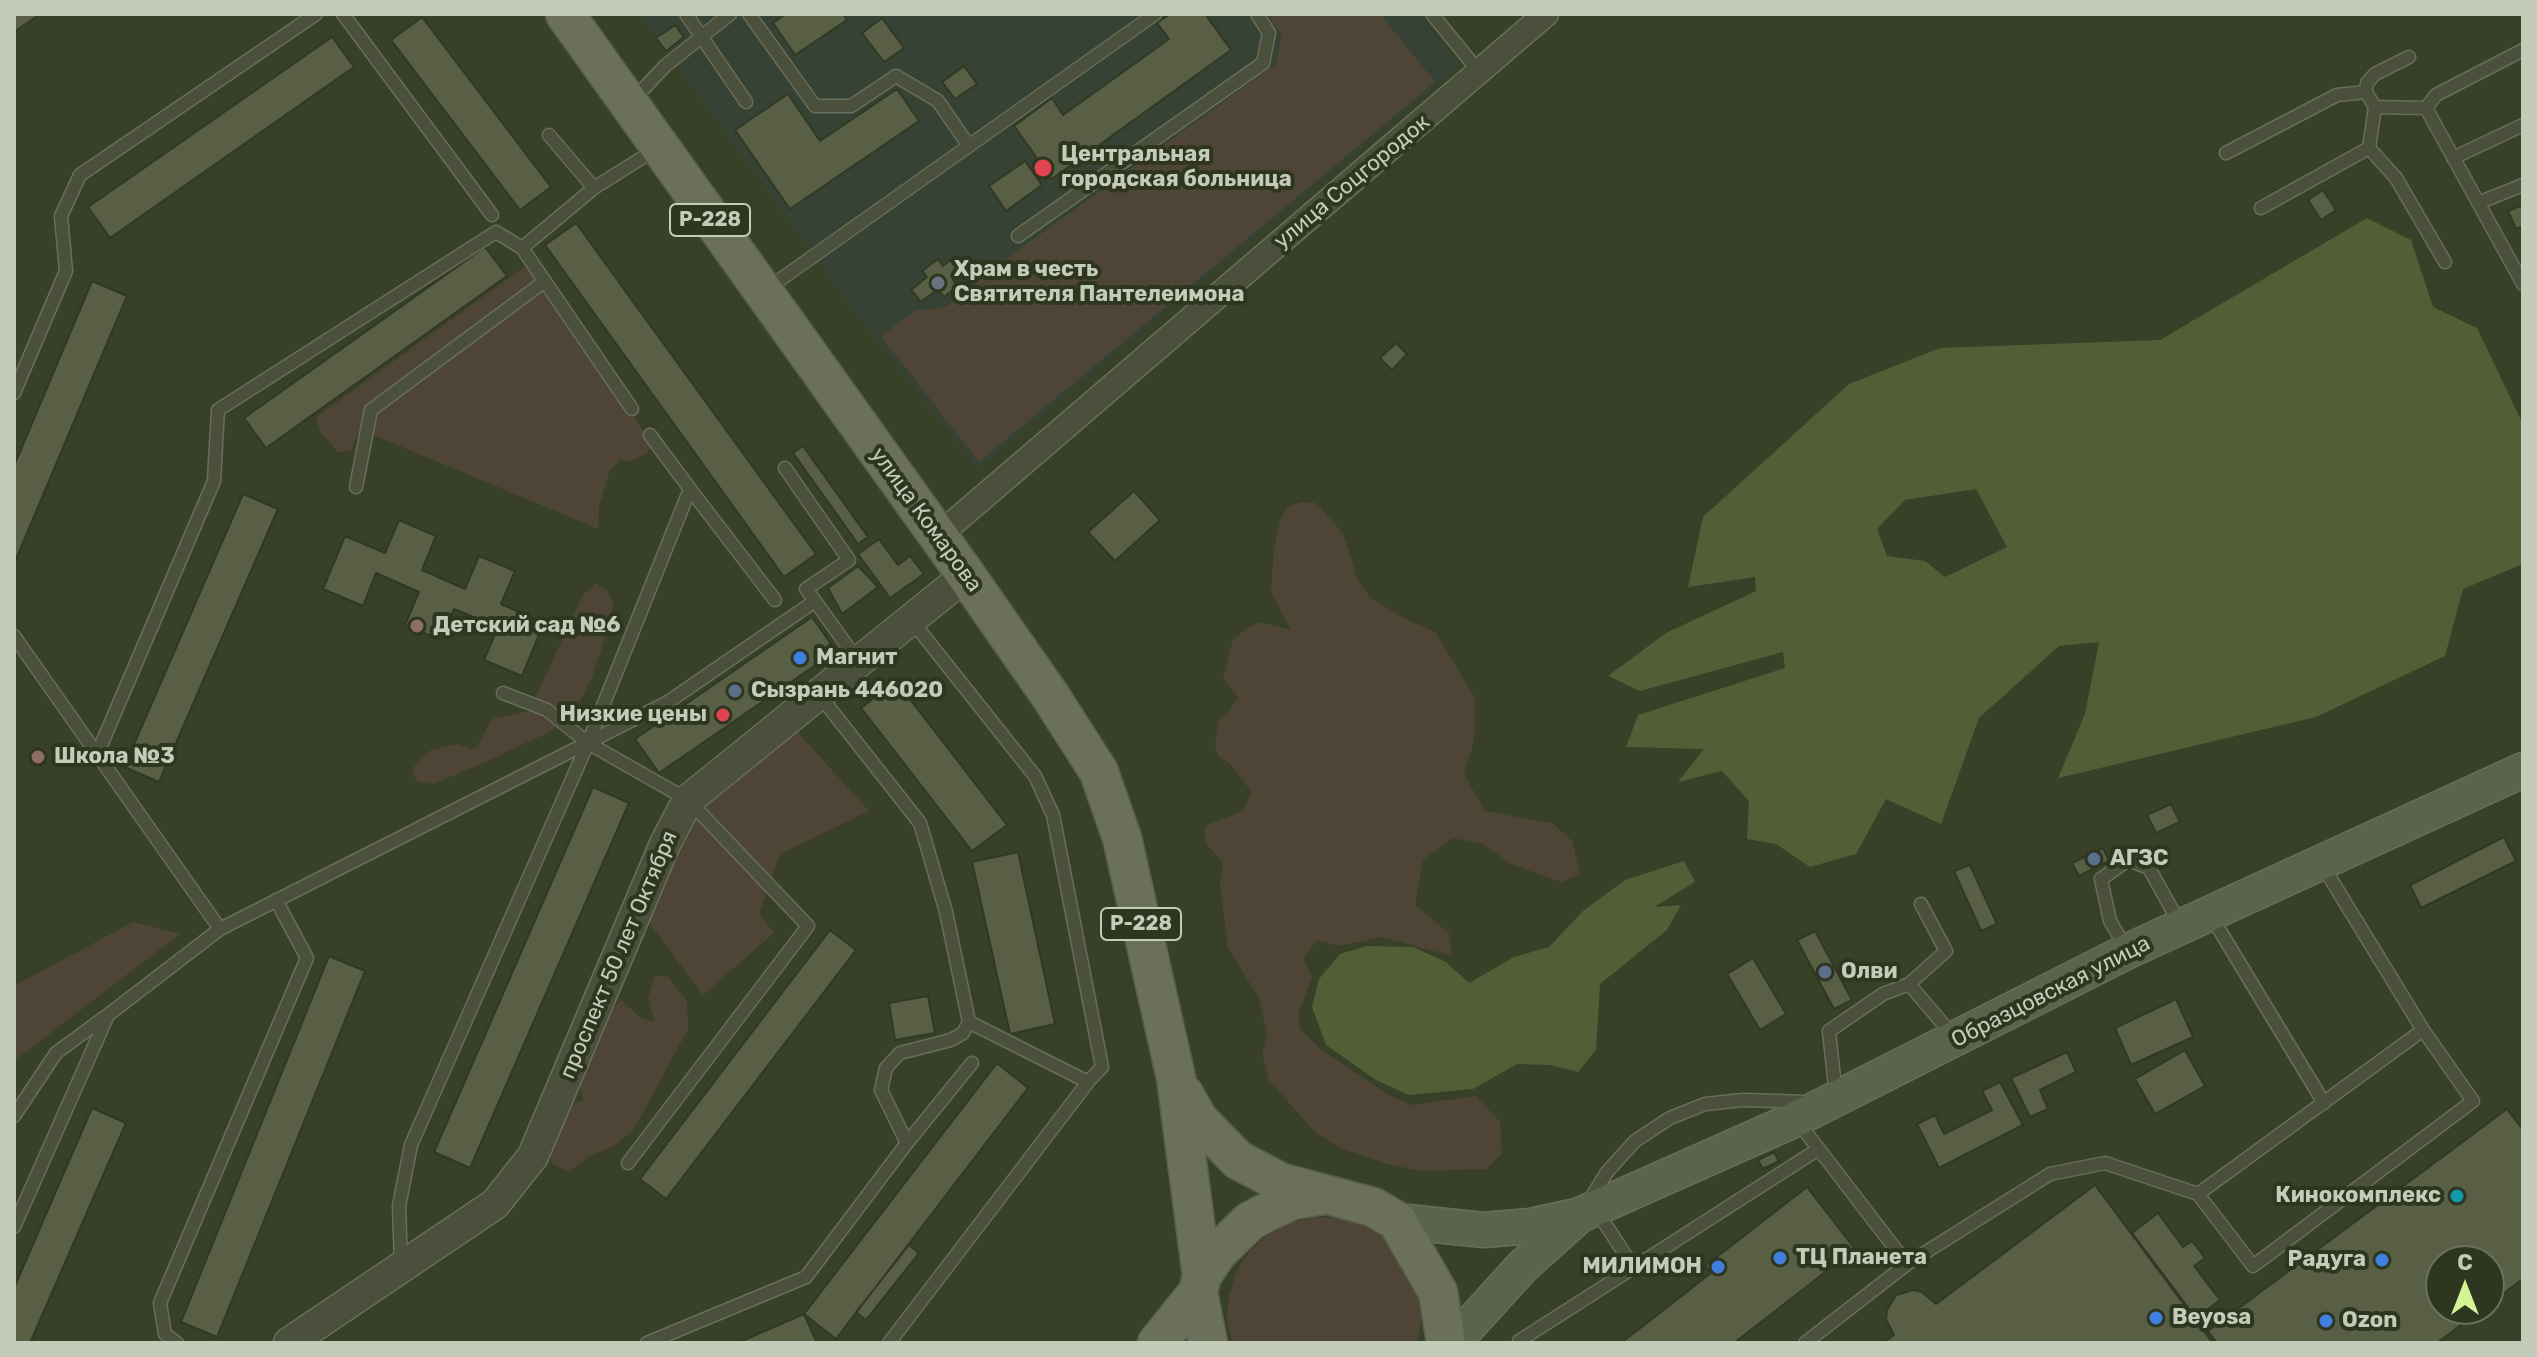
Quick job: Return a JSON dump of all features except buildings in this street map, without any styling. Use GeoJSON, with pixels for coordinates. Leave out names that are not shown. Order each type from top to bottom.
{"type":"FeatureCollection","features":[{"type":"Feature","properties":{"kind":"main road","name":"улица Комарова"},"geometry":{"type":"LineString","coordinates":[[565,14],[762,294],[966,575],[1083,745],[1111,799],[1176,1078]]}},
{"type":"Feature","properties":{"kind":"main road","name":"Образцовская улица"},"geometry":{"type":"LineString","coordinates":[[1587,1212],[1796,1119],[2128,951],[2523,770]]}},
{"type":"Feature","properties":{"kind":"main road","name":"Р-228"},"geometry":{"type":"LineString","coordinates":[[1176,1078],[1198,1119],[1238,1160],[1280,1182],[1373,1207],[1397,1221]]}},
{"type":"Feature","properties":{"kind":"main road","name":"Р-228"},"geometry":{"type":"LineString","coordinates":[[1176,1078],[1208,1343]]}},
{"type":"Feature","properties":{"kind":"main road","name":"Р-228"},"geometry":{"type":"LineString","coordinates":[[1157,1343],[1200,1284],[1218,1252],[1250,1221],[1293,1200],[1324,1195]]}},
{"type":"Feature","properties":{"kind":"main road"},"geometry":{"type":"LineString","coordinates":[[1397,1221],[1484,1230],[1530,1226],[1587,1212]]}},
{"type":"Feature","properties":{"kind":"main road"},"geometry":{"type":"LineString","coordinates":[[1453,1343],[1504,1286],[1587,1212]]}},
{"type":"Feature","properties":{"kind":"main road"},"geometry":{"type":"LineString","coordinates":[[1397,1221],[1438,1292],[1446,1343]]}},
{"type":"Feature","properties":{"kind":"street","name":"улица Соцгородок"},"geometry":{"type":"LineString","coordinates":[[938,536],[1546,14]]}},
{"type":"Feature","properties":{"kind":"street","name":"проспект 50 лет Октября"},"geometry":{"type":"LineString","coordinates":[[289,1343],[495,1204],[533,1156],[665,844],[688,800],[966,575]]}},
{"type":"Feature","properties":{"kind":"lane"},"geometry":{"type":"LineString","coordinates":[[14,393],[66,271],[61,216],[80,175],[316,14]]}},
{"type":"Feature","properties":{"kind":"lane"},"geometry":{"type":"LineString","coordinates":[[343,14],[492,215]]}},
{"type":"Feature","properties":{"kind":"lane"},"geometry":{"type":"LineString","coordinates":[[686,14],[746,102]]}},
{"type":"Feature","properties":{"kind":"lane"},"geometry":{"type":"LineString","coordinates":[[629,104],[665,66],[730,14]]}},
{"type":"Feature","properties":{"kind":"lane"},"geometry":{"type":"LineString","coordinates":[[749,14],[815,106],[851,106],[896,76],[938,101],[969,146]]}},
{"type":"Feature","properties":{"kind":"lane"},"geometry":{"type":"LineString","coordinates":[[762,294],[1155,14]]}},
{"type":"Feature","properties":{"kind":"lane"},"geometry":{"type":"LineString","coordinates":[[1018,236],[1263,63],[1269,33],[1257,14]]}},
{"type":"Feature","properties":{"kind":"lane"},"geometry":{"type":"LineString","coordinates":[[1432,14],[1480,73]]}},
{"type":"Feature","properties":{"kind":"lane"},"geometry":{"type":"LineString","coordinates":[[2426,108],[2436,95],[2523,50]]}},
{"type":"Feature","properties":{"kind":"lane"},"geometry":{"type":"LineString","coordinates":[[2369,148],[2375,107],[2366,92],[2367,83],[2375,74],[2409,57]]}},
{"type":"Feature","properties":{"kind":"lane"},"geometry":{"type":"LineString","coordinates":[[2226,153],[2337,95],[2366,92]]}},
{"type":"Feature","properties":{"kind":"lane"},"geometry":{"type":"LineString","coordinates":[[2375,107],[2426,108]]}},
{"type":"Feature","properties":{"kind":"lane"},"geometry":{"type":"LineString","coordinates":[[2426,108],[2523,284]]}},
{"type":"Feature","properties":{"kind":"lane"},"geometry":{"type":"LineString","coordinates":[[2453,158],[2523,125]]}},
{"type":"Feature","properties":{"kind":"lane"},"geometry":{"type":"LineString","coordinates":[[549,135],[594,188]]}},
{"type":"Feature","properties":{"kind":"lane"},"geometry":{"type":"LineString","coordinates":[[522,248],[594,188],[659,147]]}},
{"type":"Feature","properties":{"kind":"lane"},"geometry":{"type":"LineString","coordinates":[[2261,208],[2369,148]]}},
{"type":"Feature","properties":{"kind":"lane"},"geometry":{"type":"LineString","coordinates":[[2369,148],[2396,178],[2445,262]]}},
{"type":"Feature","properties":{"kind":"lane"},"geometry":{"type":"LineString","coordinates":[[2478,203],[2523,185]]}},
{"type":"Feature","properties":{"kind":"lane"},"geometry":{"type":"LineString","coordinates":[[96,757],[214,481],[218,410],[496,232],[522,248],[632,409]]}},
{"type":"Feature","properties":{"kind":"lane"},"geometry":{"type":"LineString","coordinates":[[356,487],[371,410],[545,281]]}},
{"type":"Feature","properties":{"kind":"lane"},"geometry":{"type":"LineString","coordinates":[[650,435],[775,600]]}},
{"type":"Feature","properties":{"kind":"lane"},"geometry":{"type":"LineString","coordinates":[[785,468],[849,560],[806,589],[859,663]]}},
{"type":"Feature","properties":{"kind":"lane"},"geometry":{"type":"LineString","coordinates":[[401,1267],[399,1206],[411,1145],[588,743],[690,489]]}},
{"type":"Feature","properties":{"kind":"lane"},"geometry":{"type":"LineString","coordinates":[[14,1116],[56,1053],[220,929],[668,702],[815,601]]}},
{"type":"Feature","properties":{"kind":"lane"},"geometry":{"type":"LineString","coordinates":[[889,1343],[1102,1067],[1053,815],[1035,776],[912,621]]}},
{"type":"Feature","properties":{"kind":"lane"},"geometry":{"type":"LineString","coordinates":[[14,636],[96,757],[220,929]]}},
{"type":"Feature","properties":{"kind":"lane"},"geometry":{"type":"LineString","coordinates":[[503,693],[547,710],[588,743],[688,800],[808,926],[628,1163]]}},
{"type":"Feature","properties":{"kind":"lane"},"geometry":{"type":"LineString","coordinates":[[820,696],[920,823],[946,912],[969,1022],[963,1033],[951,1040],[900,1053],[886,1068],[881,1090],[907,1143]]}},
{"type":"Feature","properties":{"kind":"lane"},"geometry":{"type":"LineString","coordinates":[[2128,951],[2110,921],[2101,879],[2128,860],[2149,868],[2195,920],[2324,1103]]}},
{"type":"Feature","properties":{"kind":"lane"},"geometry":{"type":"LineString","coordinates":[[1805,1343],[1907,1264],[2050,1174],[2105,1163],[2198,1194],[2253,1266],[2473,1101],[2423,1030],[2321,862]]}},
{"type":"Feature","properties":{"kind":"lane"},"geometry":{"type":"LineString","coordinates":[[177,1343],[165,1334],[160,1303],[307,958],[276,900]]}},
{"type":"Feature","properties":{"kind":"lane"},"geometry":{"type":"LineString","coordinates":[[1634,1268],[1587,1212],[1607,1172],[1635,1141],[1670,1118],[1705,1104],[1743,1100],[1832,1100],[1829,1031],[1883,994],[1909,984],[1946,951],[1921,904]]}},
{"type":"Feature","properties":{"kind":"lane"},"geometry":{"type":"LineString","coordinates":[[1909,984],[1957,1040]]}},
{"type":"Feature","properties":{"kind":"lane"},"geometry":{"type":"LineString","coordinates":[[14,1227],[108,1015]]}},
{"type":"Feature","properties":{"kind":"lane"},"geometry":{"type":"LineString","coordinates":[[969,1022],[1088,1082]]}},
{"type":"Feature","properties":{"kind":"lane"},"geometry":{"type":"LineString","coordinates":[[2198,1194],[2423,1030]]}},
{"type":"Feature","properties":{"kind":"lane"},"geometry":{"type":"LineString","coordinates":[[647,1343],[806,1277],[972,1063]]}},
{"type":"Feature","properties":{"kind":"lane"},"geometry":{"type":"LineString","coordinates":[[1796,1119],[1907,1264]]}},
{"type":"Feature","properties":{"kind":"lane"},"geometry":{"type":"LineString","coordinates":[[1521,1343],[1519,1341],[1817,1150]]}},
{"type":"Feature","properties":{"kind":"shaded area","name":"Центральная городская больница"},"geometry":{"type":"Polygon","coordinates":[[[639,14],[1419,14],[1460,65],[978,469],[868,330],[639,14]]]}},
{"type":"Feature","properties":{"kind":"shaded area"},"geometry":{"type":"Polygon","coordinates":[[[1267,14],[1380,14],[1435,82],[979,462],[881,336],[916,310],[940,309],[967,296],[977,280],[1276,64],[1282,35],[1267,14]]]}},
{"type":"Feature","properties":{"kind":"shaded area"},"geometry":{"type":"Polygon","coordinates":[[[2367,218],[2411,240],[2433,307],[2477,328],[2523,424],[2523,564],[2463,589],[2445,656],[2316,717],[2058,778],[2085,714],[2099,642],[2059,646],[1979,718],[1941,824],[1886,799],[1856,854],[1810,867],[1776,844],[1747,839],[1749,801],[1722,771],[1678,782],[1704,749],[1626,747],[1638,715],[1785,668],[1783,652],[1640,691],[1608,676],[1666,633],[1756,591],[1755,577],[1688,587],[1703,517],[1849,384],[1940,348],[2160,340],[2367,218]],[[1976,489],[1905,500],[1877,529],[1887,556],[1925,561],[1945,577],[2007,547],[1976,489]]]}},
{"type":"Feature","properties":{"kind":"shaded area"},"geometry":{"type":"Polygon","coordinates":[[[526,266],[538,282],[363,422],[351,451],[338,452],[320,432],[316,417],[526,266]]]}},
{"type":"Feature","properties":{"kind":"shaded area"},"geometry":{"type":"Polygon","coordinates":[[[544,285],[653,445],[646,454],[631,461],[620,460],[610,470],[599,507],[598,529],[369,433],[374,413],[544,285]]]}},
{"type":"Feature","properties":{"kind":"shaded area"},"geometry":{"type":"Polygon","coordinates":[[[1302,502],[1316,503],[1344,535],[1357,579],[1371,598],[1407,620],[1435,632],[1475,698],[1474,741],[1464,773],[1484,811],[1552,823],[1572,841],[1580,874],[1561,882],[1511,864],[1481,843],[1452,838],[1423,860],[1415,905],[1449,933],[1452,956],[1382,937],[1339,946],[1317,940],[1303,958],[1312,977],[1299,1012],[1300,1029],[1320,1049],[1390,1096],[1412,1105],[1476,1096],[1500,1122],[1502,1153],[1486,1169],[1421,1171],[1387,1164],[1343,1149],[1316,1133],[1269,1080],[1262,1054],[1267,1034],[1259,998],[1228,948],[1220,885],[1223,863],[1205,842],[1205,826],[1243,811],[1252,792],[1229,763],[1218,756],[1215,745],[1218,721],[1229,712],[1238,697],[1223,678],[1233,640],[1246,629],[1260,622],[1291,630],[1271,592],[1274,548],[1280,520],[1289,506],[1302,502]]]}},
{"type":"Feature","properties":{"kind":"shaded area"},"geometry":{"type":"Polygon","coordinates":[[[596,583],[607,590],[613,602],[610,623],[591,680],[575,709],[561,714],[553,730],[488,761],[433,784],[418,782],[413,774],[414,767],[431,750],[457,744],[472,749],[478,745],[492,719],[529,711],[583,595],[596,583]]]}},
{"type":"Feature","properties":{"kind":"shaded area"},"geometry":{"type":"Polygon","coordinates":[[[793,727],[869,811],[780,854],[759,914],[774,933],[703,995],[645,917],[718,780],[793,727]]]}},
{"type":"Feature","properties":{"kind":"shaded area"},"geometry":{"type":"Polygon","coordinates":[[[1684,861],[1695,882],[1654,907],[1681,905],[1667,930],[1600,984],[1596,1050],[1578,1072],[1550,1065],[1517,1064],[1473,1089],[1409,1095],[1376,1080],[1326,1045],[1312,1007],[1319,979],[1340,954],[1367,946],[1413,947],[1446,962],[1469,983],[1514,957],[1549,947],[1583,911],[1625,880],[1684,861]]]}},
{"type":"Feature","properties":{"kind":"shaded area"},"geometry":{"type":"Polygon","coordinates":[[[133,922],[180,934],[14,1061],[14,986],[133,922]]]}},
{"type":"Feature","properties":{"kind":"shaded area"},"geometry":{"type":"Polygon","coordinates":[[[655,976],[668,977],[687,1001],[688,1029],[634,1129],[614,1146],[588,1157],[569,1172],[553,1164],[545,1141],[560,1109],[583,1100],[578,1076],[604,1020],[621,1000],[640,1017],[655,1022],[648,998],[655,976]]]}},
{"type":"Feature","properties":{"kind":"shaded area"},"geometry":{"type":"Polygon","coordinates":[[[1316,1217],[1343,1218],[1369,1227],[1391,1243],[1418,1288],[1422,1315],[1417,1343],[1232,1343],[1227,1319],[1229,1295],[1236,1272],[1249,1252],[1266,1236],[1290,1223],[1316,1217]]]}},
{"type":"Feature","properties":{"kind":"place","name":"Центральная городская больница"},"geometry":{"type":"Point","coordinates":[1043,168]}},
{"type":"Feature","properties":{"kind":"place","name":"Храм в честь Святителя Пантелеимона"},"geometry":{"type":"Point","coordinates":[938,283]}},
{"type":"Feature","properties":{"kind":"place","name":"Детский сад №6"},"geometry":{"type":"Point","coordinates":[417,626]}},
{"type":"Feature","properties":{"kind":"place","name":"Магнит"},"geometry":{"type":"Point","coordinates":[800,658]}},
{"type":"Feature","properties":{"kind":"place","name":"Сызрань 446020"},"geometry":{"type":"Point","coordinates":[735,691]}},
{"type":"Feature","properties":{"kind":"place","name":"Низкие цены"},"geometry":{"type":"Point","coordinates":[723,715]}},
{"type":"Feature","properties":{"kind":"place","name":"Школа №3"},"geometry":{"type":"Point","coordinates":[38,757]}},
{"type":"Feature","properties":{"kind":"place","name":"АГЗС"},"geometry":{"type":"Point","coordinates":[2094,859]}},
{"type":"Feature","properties":{"kind":"place","name":"Олви"},"geometry":{"type":"Point","coordinates":[1825,972]}},
{"type":"Feature","properties":{"kind":"place","name":"Кинокомплекс"},"geometry":{"type":"Point","coordinates":[2457,1196]}},
{"type":"Feature","properties":{"kind":"place","name":"ТЦ Планета"},"geometry":{"type":"Point","coordinates":[1780,1258]}},
{"type":"Feature","properties":{"kind":"place","name":"Радуга"},"geometry":{"type":"Point","coordinates":[2382,1260]}},
{"type":"Feature","properties":{"kind":"place","name":"МИЛИМОН"},"geometry":{"type":"Point","coordinates":[1718,1267]}},
{"type":"Feature","properties":{"kind":"place","name":"Beyosa"},"geometry":{"type":"Point","coordinates":[2156,1318]}},
{"type":"Feature","properties":{"kind":"place","name":"Ozon"},"geometry":{"type":"Point","coordinates":[2326,1321]}}]}
